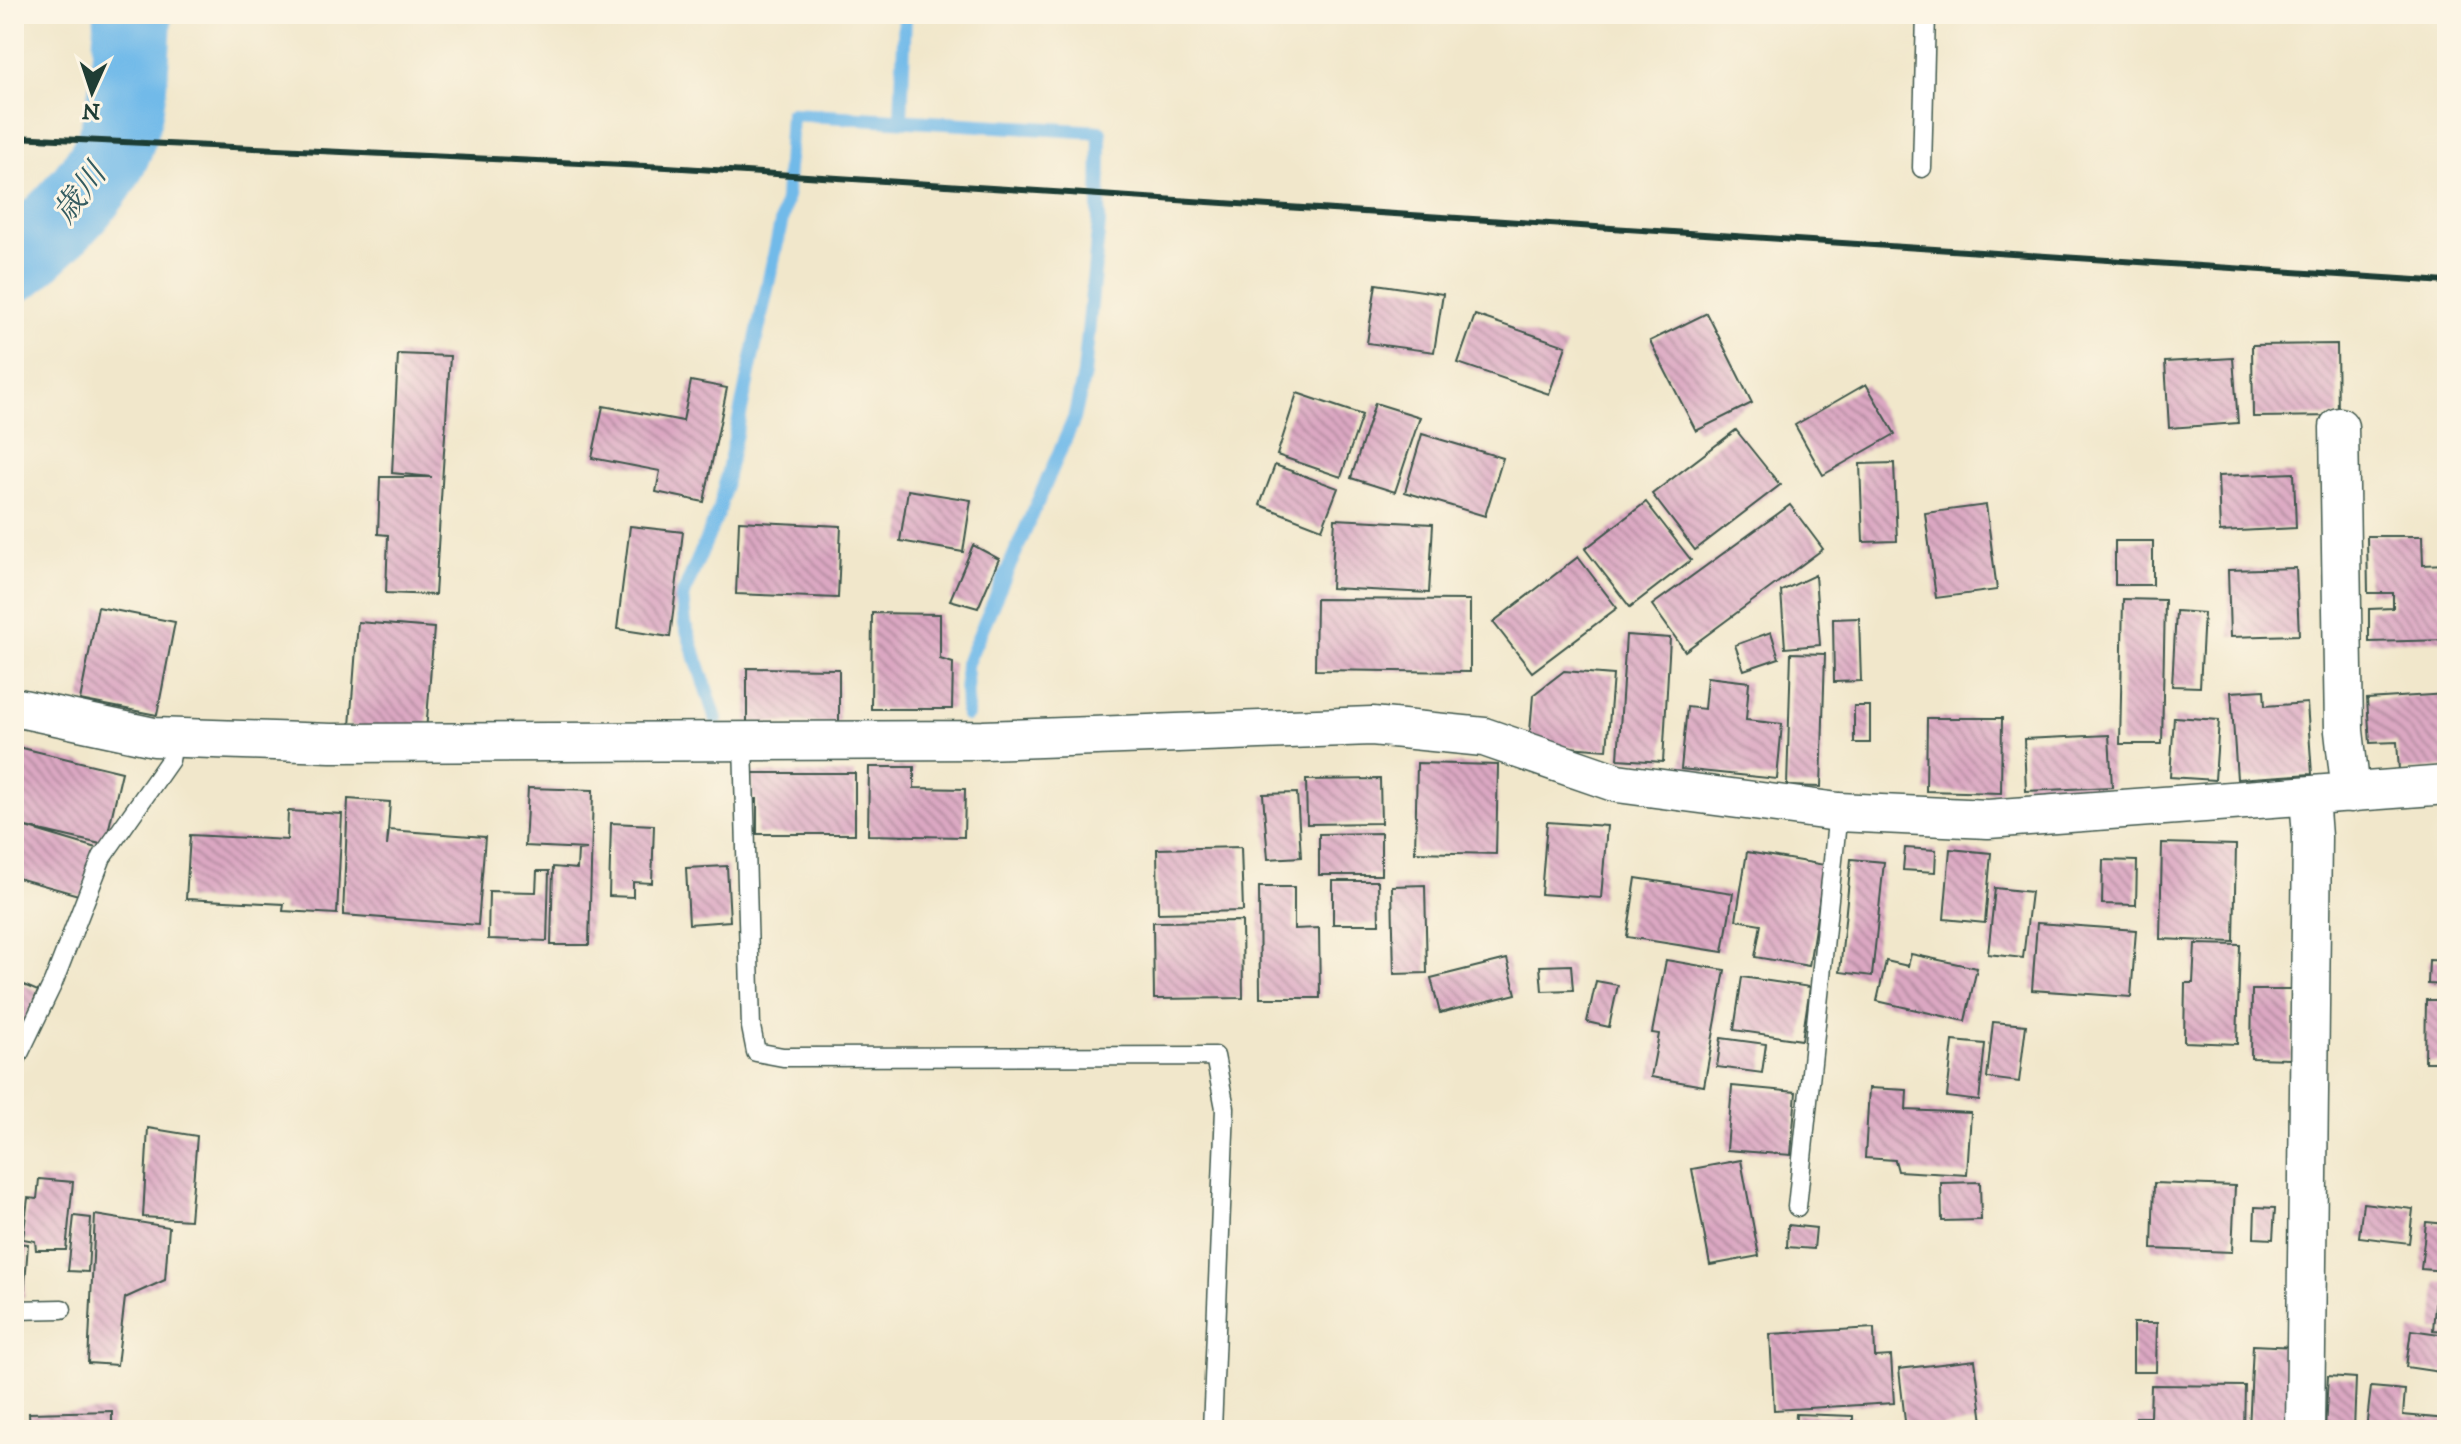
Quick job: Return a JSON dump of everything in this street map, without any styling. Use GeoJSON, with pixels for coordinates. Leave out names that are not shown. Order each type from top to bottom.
{"type":"FeatureCollection","features":[{"type":"Feature","properties":{"kind":"street"},"geometry":{"type":"LineString","coordinates":[[2339,427],[2344,731],[2351,793]]}},
{"type":"Feature","properties":{"kind":"street"},"geometry":{"type":"LineString","coordinates":[[14,707],[154,737],[331,743],[983,740],[1372,726],[1484,737],[1617,783],[1838,812],[1988,819],[2447,785]]}},
{"type":"Feature","properties":{"kind":"street"},"geometry":{"type":"LineString","coordinates":[[2305,1430],[2312,837],[2309,796]]}},
{"type":"Feature","properties":{"kind":"lane"},"geometry":{"type":"LineString","coordinates":[[1922,168],[1926,14]]}},
{"type":"Feature","properties":{"kind":"lane"},"geometry":{"type":"LineString","coordinates":[[14,1064],[53,983],[102,857],[170,760],[174,739]]}},
{"type":"Feature","properties":{"kind":"lane"},"geometry":{"type":"LineString","coordinates":[[743,742],[751,1027],[756,1052],[783,1057],[1215,1056],[1225,1108],[1212,1430]]}},
{"type":"Feature","properties":{"kind":"lane"},"geometry":{"type":"LineString","coordinates":[[1797,1207],[1838,812]]}},
{"type":"Feature","properties":{"kind":"lane"},"geometry":{"type":"LineString","coordinates":[[14,1310],[62,1309]]}},
{"type":"Feature","properties":{"kind":"building"},"geometry":{"type":"Polygon","coordinates":[[[1376,284],[1443,294],[1434,352],[1367,343],[1376,284]]]}},
{"type":"Feature","properties":{"kind":"building"},"geometry":{"type":"Polygon","coordinates":[[[1707,313],[1752,403],[1696,431],[1650,341],[1707,313]]]}},
{"type":"Feature","properties":{"kind":"building"},"geometry":{"type":"Polygon","coordinates":[[[1475,315],[1566,346],[1549,394],[1458,363],[1475,315]]]}},
{"type":"Feature","properties":{"kind":"building"},"geometry":{"type":"Polygon","coordinates":[[[2337,344],[2338,416],[2253,417],[2252,345],[2337,344]]]}},
{"type":"Feature","properties":{"kind":"building"},"geometry":{"type":"Polygon","coordinates":[[[398,354],[450,356],[435,595],[386,593],[388,535],[378,534],[380,477],[432,477],[392,473],[398,354]]]}},
{"type":"Feature","properties":{"kind":"building"},"geometry":{"type":"Polygon","coordinates":[[[2233,358],[2238,423],[2169,428],[2165,362],[2233,358]]]}},
{"type":"Feature","properties":{"kind":"building"},"geometry":{"type":"Polygon","coordinates":[[[691,381],[727,388],[704,502],[656,492],[660,471],[592,458],[603,406],[683,421],[691,381]]]}},
{"type":"Feature","properties":{"kind":"building"},"geometry":{"type":"Polygon","coordinates":[[[1866,384],[1895,434],[1823,475],[1795,425],[1866,384]]]}},
{"type":"Feature","properties":{"kind":"building"},"geometry":{"type":"Polygon","coordinates":[[[1297,393],[1362,415],[1341,477],[1277,455],[1297,393]]]}},
{"type":"Feature","properties":{"kind":"building"},"geometry":{"type":"Polygon","coordinates":[[[1375,403],[1420,417],[1395,492],[1351,478],[1375,403]]]}},
{"type":"Feature","properties":{"kind":"building"},"geometry":{"type":"Polygon","coordinates":[[[1736,430],[1780,485],[1695,550],[1652,494],[1736,430]]]}},
{"type":"Feature","properties":{"kind":"building"},"geometry":{"type":"Polygon","coordinates":[[[1422,434],[1503,458],[1485,516],[1405,492],[1422,434]]]}},
{"type":"Feature","properties":{"kind":"building"},"geometry":{"type":"Polygon","coordinates":[[[1894,463],[1897,541],[1863,542],[1860,464],[1894,463]]]}},
{"type":"Feature","properties":{"kind":"building"},"geometry":{"type":"Polygon","coordinates":[[[1275,465],[1338,488],[1322,529],[1260,505],[1275,465]]]}},
{"type":"Feature","properties":{"kind":"building"},"geometry":{"type":"Polygon","coordinates":[[[2294,473],[2296,528],[2220,532],[2218,476],[2294,473]]]}},
{"type":"Feature","properties":{"kind":"building"},"geometry":{"type":"Polygon","coordinates":[[[908,490],[971,500],[963,552],[900,541],[908,490]]]}},
{"type":"Feature","properties":{"kind":"building"},"geometry":{"type":"Polygon","coordinates":[[[1646,502],[1691,560],[1630,607],[1585,549],[1646,502]]]}},
{"type":"Feature","properties":{"kind":"building"},"geometry":{"type":"Polygon","coordinates":[[[1790,505],[1823,549],[1685,651],[1652,605],[1790,505]]]}},
{"type":"Feature","properties":{"kind":"building"},"geometry":{"type":"Polygon","coordinates":[[[1986,505],[1997,590],[1936,598],[1925,513],[1986,505]]]}},
{"type":"Feature","properties":{"kind":"building"},"geometry":{"type":"Polygon","coordinates":[[[1335,519],[1433,524],[1429,593],[1331,588],[1335,519]]]}},
{"type":"Feature","properties":{"kind":"building"},"geometry":{"type":"Polygon","coordinates":[[[739,521],[841,526],[838,598],[736,594],[739,521]]]}},
{"type":"Feature","properties":{"kind":"building"},"geometry":{"type":"Polygon","coordinates":[[[630,526],[683,532],[670,637],[617,629],[630,526]]]}},
{"type":"Feature","properties":{"kind":"building"},"geometry":{"type":"Polygon","coordinates":[[[2367,536],[2422,536],[2423,565],[2447,564],[2447,640],[2369,642],[2369,609],[2393,608],[2393,593],[2368,593],[2367,536]]]}},
{"type":"Feature","properties":{"kind":"building"},"geometry":{"type":"Polygon","coordinates":[[[2115,541],[2153,541],[2153,585],[2115,585],[2115,541]]]}},
{"type":"Feature","properties":{"kind":"building"},"geometry":{"type":"Polygon","coordinates":[[[973,545],[999,559],[978,608],[950,600],[973,545]]]}},
{"type":"Feature","properties":{"kind":"building"},"geometry":{"type":"Polygon","coordinates":[[[1578,557],[1617,608],[1532,672],[1493,622],[1578,557]]]}},
{"type":"Feature","properties":{"kind":"building"},"geometry":{"type":"Polygon","coordinates":[[[2296,568],[2299,635],[2230,637],[2228,570],[2296,568]]]}},
{"type":"Feature","properties":{"kind":"building"},"geometry":{"type":"Polygon","coordinates":[[[1815,575],[1820,645],[1785,648],[1781,591],[1815,575]]]}},
{"type":"Feature","properties":{"kind":"building"},"geometry":{"type":"Polygon","coordinates":[[[1316,599],[1470,600],[1470,672],[1315,670],[1316,599]]]}},
{"type":"Feature","properties":{"kind":"building"},"geometry":{"type":"Polygon","coordinates":[[[2123,599],[2165,600],[2162,744],[2120,744],[2123,599]]]}},
{"type":"Feature","properties":{"kind":"building"},"geometry":{"type":"Polygon","coordinates":[[[98,607],[175,622],[157,715],[80,700],[98,607]]]}},
{"type":"Feature","properties":{"kind":"building"},"geometry":{"type":"Polygon","coordinates":[[[2176,611],[2204,613],[2200,687],[2172,686],[2176,611]]]}},
{"type":"Feature","properties":{"kind":"building"},"geometry":{"type":"Polygon","coordinates":[[[872,613],[940,614],[940,659],[953,663],[952,709],[871,709],[872,613]]]}},
{"type":"Feature","properties":{"kind":"building"},"geometry":{"type":"Polygon","coordinates":[[[1859,618],[1861,681],[1834,682],[1833,619],[1859,618]]]}},
{"type":"Feature","properties":{"kind":"building"},"geometry":{"type":"Polygon","coordinates":[[[358,622],[434,628],[426,732],[350,726],[358,622]]]}},
{"type":"Feature","properties":{"kind":"building"},"geometry":{"type":"Polygon","coordinates":[[[1771,632],[1779,658],[1744,670],[1735,645],[1771,632]]]}},
{"type":"Feature","properties":{"kind":"building"},"geometry":{"type":"Polygon","coordinates":[[[1626,635],[1670,638],[1663,762],[1618,759],[1626,635]]]}},
{"type":"Feature","properties":{"kind":"building"},"geometry":{"type":"Polygon","coordinates":[[[1791,653],[1825,654],[1821,787],[1787,786],[1791,653]]]}},
{"type":"Feature","properties":{"kind":"building"},"geometry":{"type":"Polygon","coordinates":[[[747,668],[839,669],[839,723],[747,722],[747,668]]]}},
{"type":"Feature","properties":{"kind":"building"},"geometry":{"type":"Polygon","coordinates":[[[1564,671],[1613,675],[1607,750],[1529,744],[1533,695],[1564,671]]]}},
{"type":"Feature","properties":{"kind":"building"},"geometry":{"type":"Polygon","coordinates":[[[1707,677],[1749,682],[1746,720],[1782,724],[1777,779],[1681,769],[1687,707],[1704,709],[1707,677]]]}},
{"type":"Feature","properties":{"kind":"building"},"geometry":{"type":"Polygon","coordinates":[[[2264,690],[2265,706],[2307,703],[2312,774],[2237,779],[2231,692],[2264,690]]]}},
{"type":"Feature","properties":{"kind":"building"},"geometry":{"type":"Polygon","coordinates":[[[2447,694],[2447,767],[2399,770],[2397,742],[2370,743],[2367,699],[2447,694]]]}},
{"type":"Feature","properties":{"kind":"building"},"geometry":{"type":"Polygon","coordinates":[[[1854,706],[1870,706],[1870,743],[1854,743],[1854,706]]]}},
{"type":"Feature","properties":{"kind":"building"},"geometry":{"type":"Polygon","coordinates":[[[2174,717],[2219,720],[2215,780],[2170,777],[2174,717]]]}},
{"type":"Feature","properties":{"kind":"building"},"geometry":{"type":"Polygon","coordinates":[[[1927,718],[2002,718],[2001,793],[1926,791],[1927,718]]]}},
{"type":"Feature","properties":{"kind":"building"},"geometry":{"type":"Polygon","coordinates":[[[2109,735],[2112,787],[2026,791],[2024,739],[2109,735]]]}},
{"type":"Feature","properties":{"kind":"building"},"geometry":{"type":"Polygon","coordinates":[[[14,746],[122,772],[105,845],[22,826],[96,848],[82,896],[14,877],[14,816],[18,799],[14,798],[14,746]]]}},
{"type":"Feature","properties":{"kind":"building"},"geometry":{"type":"Polygon","coordinates":[[[1417,763],[1498,765],[1496,854],[1415,852],[1417,763]]]}},
{"type":"Feature","properties":{"kind":"building"},"geometry":{"type":"Polygon","coordinates":[[[869,767],[914,767],[914,788],[965,789],[964,837],[868,835],[869,767]]]}},
{"type":"Feature","properties":{"kind":"building"},"geometry":{"type":"Polygon","coordinates":[[[752,773],[855,773],[855,834],[757,834],[757,799],[752,799],[752,773]]]}},
{"type":"Feature","properties":{"kind":"building"},"geometry":{"type":"Polygon","coordinates":[[[1380,779],[1381,823],[1307,824],[1306,780],[1380,779]]]}},
{"type":"Feature","properties":{"kind":"building"},"geometry":{"type":"Polygon","coordinates":[[[528,788],[593,790],[589,945],[551,945],[553,867],[577,869],[578,850],[587,849],[525,846],[528,788]]]}},
{"type":"Feature","properties":{"kind":"building"},"geometry":{"type":"Polygon","coordinates":[[[1297,793],[1301,857],[1268,859],[1263,794],[1297,793]]]}},
{"type":"Feature","properties":{"kind":"building"},"geometry":{"type":"Polygon","coordinates":[[[348,799],[390,802],[387,846],[389,830],[485,837],[478,925],[343,915],[348,799]]]}},
{"type":"Feature","properties":{"kind":"building"},"geometry":{"type":"Polygon","coordinates":[[[288,811],[342,814],[337,914],[283,911],[284,904],[186,899],[190,835],[287,840],[288,811]]]}},
{"type":"Feature","properties":{"kind":"building"},"geometry":{"type":"Polygon","coordinates":[[[1547,822],[1607,826],[1601,898],[1541,894],[1547,822]]]}},
{"type":"Feature","properties":{"kind":"building"},"geometry":{"type":"Polygon","coordinates":[[[611,823],[654,825],[652,883],[633,882],[633,897],[609,896],[611,823]]]}},
{"type":"Feature","properties":{"kind":"building"},"geometry":{"type":"Polygon","coordinates":[[[1381,833],[1381,875],[1319,875],[1319,834],[1381,833]]]}},
{"type":"Feature","properties":{"kind":"building"},"geometry":{"type":"Polygon","coordinates":[[[2162,843],[2236,845],[2234,942],[2160,939],[2162,843]]]}},
{"type":"Feature","properties":{"kind":"building"},"geometry":{"type":"Polygon","coordinates":[[[1241,847],[1243,911],[1158,913],[1157,849],[1241,847]]]}},
{"type":"Feature","properties":{"kind":"building"},"geometry":{"type":"Polygon","coordinates":[[[1905,848],[1936,850],[1935,872],[1903,870],[1905,848]]]}},
{"type":"Feature","properties":{"kind":"building"},"geometry":{"type":"Polygon","coordinates":[[[1950,849],[1991,853],[1985,923],[1944,919],[1950,849]]]}},
{"type":"Feature","properties":{"kind":"building"},"geometry":{"type":"Polygon","coordinates":[[[1747,852],[1825,865],[1809,966],[1755,957],[1761,924],[1736,920],[1747,852]]]}},
{"type":"Feature","properties":{"kind":"building"},"geometry":{"type":"Polygon","coordinates":[[[1851,859],[1884,862],[1872,976],[1840,972],[1851,859]]]}},
{"type":"Feature","properties":{"kind":"building"},"geometry":{"type":"Polygon","coordinates":[[[2103,860],[2137,861],[2136,905],[2102,904],[2103,860]]]}},
{"type":"Feature","properties":{"kind":"building"},"geometry":{"type":"Polygon","coordinates":[[[727,866],[730,921],[689,924],[686,868],[727,866]]]}},
{"type":"Feature","properties":{"kind":"building"},"geometry":{"type":"Polygon","coordinates":[[[537,871],[549,871],[547,941],[488,939],[489,891],[536,892],[537,871]]]}},
{"type":"Feature","properties":{"kind":"building"},"geometry":{"type":"Polygon","coordinates":[[[1636,878],[1733,893],[1723,952],[1627,937],[1636,878]]]}},
{"type":"Feature","properties":{"kind":"building"},"geometry":{"type":"Polygon","coordinates":[[[1333,881],[1378,881],[1379,924],[1333,924],[1333,881]]]}},
{"type":"Feature","properties":{"kind":"building"},"geometry":{"type":"Polygon","coordinates":[[[1425,885],[1427,973],[1394,974],[1392,886],[1425,885]]]}},
{"type":"Feature","properties":{"kind":"building"},"geometry":{"type":"Polygon","coordinates":[[[1259,887],[1294,887],[1294,929],[1319,928],[1320,998],[1260,998],[1259,887]]]}},
{"type":"Feature","properties":{"kind":"building"},"geometry":{"type":"Polygon","coordinates":[[[1995,888],[2031,892],[2023,958],[1988,954],[1995,888]]]}},
{"type":"Feature","properties":{"kind":"building"},"geometry":{"type":"Polygon","coordinates":[[[1242,921],[1243,998],[1154,999],[1153,922],[1242,921]]]}},
{"type":"Feature","properties":{"kind":"building"},"geometry":{"type":"Polygon","coordinates":[[[2037,923],[2136,930],[2131,997],[2032,990],[2037,923]]]}},
{"type":"Feature","properties":{"kind":"building"},"geometry":{"type":"Polygon","coordinates":[[[2195,944],[2240,945],[2237,1044],[2184,1042],[2185,983],[2193,983],[2195,944]]]}},
{"type":"Feature","properties":{"kind":"building"},"geometry":{"type":"Polygon","coordinates":[[[1911,954],[1977,968],[1965,1021],[1877,1001],[1886,961],[1908,966],[1911,954]]]}},
{"type":"Feature","properties":{"kind":"building"},"geometry":{"type":"Polygon","coordinates":[[[1507,959],[1516,994],[1440,1013],[1431,978],[1507,959]]]}},
{"type":"Feature","properties":{"kind":"building"},"geometry":{"type":"Polygon","coordinates":[[[1666,960],[1725,970],[1704,1086],[1651,1077],[1659,1034],[1652,1033],[1666,960]]]}},
{"type":"Feature","properties":{"kind":"building"},"geometry":{"type":"Polygon","coordinates":[[[2429,960],[2447,961],[2447,985],[2428,984],[2429,960]]]}},
{"type":"Feature","properties":{"kind":"building"},"geometry":{"type":"Polygon","coordinates":[[[1571,965],[1573,990],[1542,991],[1540,966],[1571,965]]]}},
{"type":"Feature","properties":{"kind":"building"},"geometry":{"type":"Polygon","coordinates":[[[1742,977],[1810,987],[1802,1040],[1734,1030],[1742,977]]]}},
{"type":"Feature","properties":{"kind":"building"},"geometry":{"type":"Polygon","coordinates":[[[14,981],[38,991],[14,1047],[14,981]]]}},
{"type":"Feature","properties":{"kind":"building"},"geometry":{"type":"Polygon","coordinates":[[[1596,981],[1618,985],[1609,1027],[1587,1022],[1596,981]]]}},
{"type":"Feature","properties":{"kind":"building"},"geometry":{"type":"Polygon","coordinates":[[[2252,990],[2292,990],[2292,1059],[2251,1058],[2252,990]]]}},
{"type":"Feature","properties":{"kind":"building"},"geometry":{"type":"Polygon","coordinates":[[[2426,1000],[2447,1000],[2447,1062],[2425,1062],[2426,1000]]]}},
{"type":"Feature","properties":{"kind":"building"},"geometry":{"type":"Polygon","coordinates":[[[1993,1022],[2026,1025],[2019,1082],[1987,1078],[1993,1022]]]}},
{"type":"Feature","properties":{"kind":"building"},"geometry":{"type":"Polygon","coordinates":[[[1721,1038],[1766,1044],[1762,1073],[1717,1067],[1721,1038]]]}},
{"type":"Feature","properties":{"kind":"building"},"geometry":{"type":"Polygon","coordinates":[[[1953,1041],[1985,1044],[1979,1101],[1947,1097],[1953,1041]]]}},
{"type":"Feature","properties":{"kind":"building"},"geometry":{"type":"Polygon","coordinates":[[[1732,1086],[1796,1092],[1791,1155],[1727,1150],[1732,1086]]]}},
{"type":"Feature","properties":{"kind":"building"},"geometry":{"type":"Polygon","coordinates":[[[1869,1088],[1907,1090],[1906,1110],[1971,1113],[1967,1175],[1898,1171],[1895,1160],[1865,1158],[1869,1088]]]}},
{"type":"Feature","properties":{"kind":"building"},"geometry":{"type":"Polygon","coordinates":[[[148,1128],[197,1136],[190,1220],[143,1217],[148,1128]]]}},
{"type":"Feature","properties":{"kind":"building"},"geometry":{"type":"Polygon","coordinates":[[[1741,1160],[1759,1256],[1710,1265],[1692,1169],[1741,1160]]]}},
{"type":"Feature","properties":{"kind":"building"},"geometry":{"type":"Polygon","coordinates":[[[39,1179],[73,1182],[66,1250],[36,1250],[35,1241],[23,1239],[28,1198],[37,1199],[39,1179]]]}},
{"type":"Feature","properties":{"kind":"building"},"geometry":{"type":"Polygon","coordinates":[[[1980,1182],[1981,1220],[1942,1221],[1941,1183],[1980,1182]]]}},
{"type":"Feature","properties":{"kind":"building"},"geometry":{"type":"Polygon","coordinates":[[[2154,1183],[2235,1186],[2232,1252],[2152,1249],[2154,1183]]]}},
{"type":"Feature","properties":{"kind":"building"},"geometry":{"type":"Polygon","coordinates":[[[2363,1203],[2413,1209],[2409,1243],[2359,1237],[2363,1203]]]}},
{"type":"Feature","properties":{"kind":"building"},"geometry":{"type":"Polygon","coordinates":[[[2255,1207],[2275,1208],[2273,1239],[2254,1238],[2255,1207]]]}},
{"type":"Feature","properties":{"kind":"building"},"geometry":{"type":"Polygon","coordinates":[[[95,1215],[169,1227],[165,1280],[125,1298],[117,1365],[88,1363],[95,1215]]]}},
{"type":"Feature","properties":{"kind":"building"},"geometry":{"type":"Polygon","coordinates":[[[74,1216],[91,1218],[88,1272],[68,1271],[74,1216]]]}},
{"type":"Feature","properties":{"kind":"building"},"geometry":{"type":"Polygon","coordinates":[[[2426,1222],[2447,1224],[2447,1271],[2421,1269],[2426,1222]]]}},
{"type":"Feature","properties":{"kind":"building"},"geometry":{"type":"Polygon","coordinates":[[[1788,1225],[1816,1228],[1814,1249],[1787,1247],[1788,1225]]]}},
{"type":"Feature","properties":{"kind":"building"},"geometry":{"type":"Polygon","coordinates":[[[14,1243],[28,1244],[24,1297],[14,1297],[14,1243]]]}},
{"type":"Feature","properties":{"kind":"building"},"geometry":{"type":"Polygon","coordinates":[[[2437,1282],[2447,1283],[2447,1331],[2433,1330],[2437,1282]]]}},
{"type":"Feature","properties":{"kind":"building"},"geometry":{"type":"Polygon","coordinates":[[[2133,1323],[2157,1323],[2156,1372],[2133,1372],[2133,1323]]]}},
{"type":"Feature","properties":{"kind":"building"},"geometry":{"type":"Polygon","coordinates":[[[1874,1328],[1875,1357],[1891,1356],[1894,1403],[1774,1410],[1770,1334],[1874,1328]]]}},
{"type":"Feature","properties":{"kind":"building"},"geometry":{"type":"Polygon","coordinates":[[[2411,1330],[2447,1335],[2447,1373],[2406,1367],[2411,1330]]]}},
{"type":"Feature","properties":{"kind":"building"},"geometry":{"type":"Polygon","coordinates":[[[2253,1345],[2297,1347],[2293,1430],[2249,1430],[2253,1345]]]}},
{"type":"Feature","properties":{"kind":"building"},"geometry":{"type":"Polygon","coordinates":[[[1975,1360],[1983,1422],[1906,1430],[1899,1369],[1975,1360]]]}},
{"type":"Feature","properties":{"kind":"building"},"geometry":{"type":"Polygon","coordinates":[[[2328,1376],[2356,1378],[2354,1430],[2325,1430],[2328,1376]]]}},
{"type":"Feature","properties":{"kind":"building"},"geometry":{"type":"Polygon","coordinates":[[[2151,1385],[2245,1386],[2244,1430],[2136,1430],[2136,1417],[2150,1417],[2151,1385]]]}},
{"type":"Feature","properties":{"kind":"building"},"geometry":{"type":"Polygon","coordinates":[[[2371,1387],[2405,1390],[2403,1415],[2447,1419],[2447,1430],[2366,1430],[2371,1387]]]}},
{"type":"Feature","properties":{"kind":"building"},"geometry":{"type":"Polygon","coordinates":[[[112,1411],[112,1430],[30,1430],[29,1413],[112,1411]]]}},
{"type":"Feature","properties":{"kind":"building"},"geometry":{"type":"Polygon","coordinates":[[[1796,1414],[1853,1416],[1853,1430],[1795,1430],[1796,1414]]]}},
{"type":"Feature","properties":{"kind":"waterway","name":"歳川"},"geometry":{"type":"LineString","coordinates":[[14,263],[75,204],[96,178],[113,148],[127,91],[133,14]]}},
{"type":"Feature","properties":{"kind":"waterway"},"geometry":{"type":"LineString","coordinates":[[901,119],[905,14]]}},
{"type":"Feature","properties":{"kind":"waterway"},"geometry":{"type":"LineString","coordinates":[[716,719],[685,624],[682,597],[720,508],[786,200],[791,114],[1100,132],[1099,222],[1084,374],[1074,419],[966,665],[967,715]]}},
{"type":"Feature","properties":{"kind":"railway"},"geometry":{"type":"LineString","coordinates":[[14,137],[667,167],[2447,282]]}}]}
